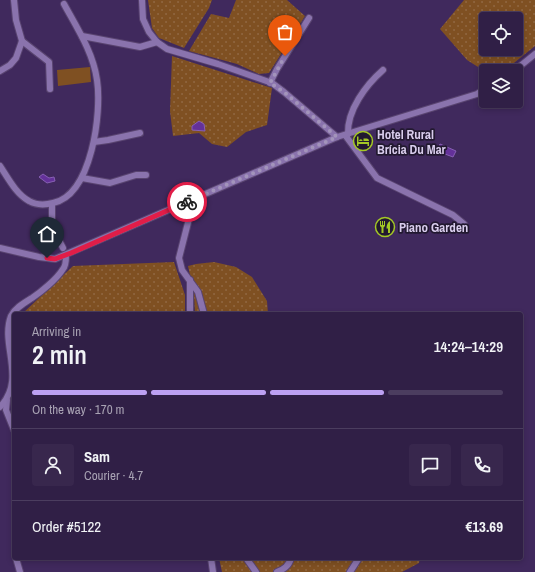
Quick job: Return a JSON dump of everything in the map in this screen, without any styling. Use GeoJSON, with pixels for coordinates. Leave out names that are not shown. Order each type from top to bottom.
{"type":"FeatureCollection","features":[{"type":"Feature","properties":{"kind":"street"},"geometry":{"type":"LineString","coordinates":[[0,71],[10,65],[16,58],[22,41],[16,20],[14,0]]}},
{"type":"Feature","properties":{"kind":"street"},"geometry":{"type":"LineString","coordinates":[[142,0],[142,19],[148,32],[157,42],[167,49],[218,64],[270,83],[284,92],[337,137]]}},
{"type":"Feature","properties":{"kind":"street"},"geometry":{"type":"LineString","coordinates":[[0,166],[20,194],[30,202],[40,204],[52,204],[58,202],[75,188],[82,178],[94,142],[97,121],[97,80],[94,64],[82,36],[64,4]]}},
{"type":"Feature","properties":{"kind":"street"},"geometry":{"type":"LineString","coordinates":[[270,83],[277,69],[309,18]]}},
{"type":"Feature","properties":{"kind":"street"},"geometry":{"type":"LineString","coordinates":[[82,36],[140,47],[157,42]]}},
{"type":"Feature","properties":{"kind":"street"},"geometry":{"type":"LineString","coordinates":[[22,41],[49,62],[50,89]]}},
{"type":"Feature","properties":{"kind":"street"},"geometry":{"type":"LineString","coordinates":[[523,64],[535,54]]}},
{"type":"Feature","properties":{"kind":"street"},"geometry":{"type":"LineString","coordinates":[[346,134],[354,108],[370,82],[383,70]]}},
{"type":"Feature","properties":{"kind":"street"},"geometry":{"type":"LineString","coordinates":[[0,248],[55,259],[337,137],[479,93]]}},
{"type":"Feature","properties":{"kind":"street"},"geometry":{"type":"LineString","coordinates":[[94,142],[140,133]]}},
{"type":"Feature","properties":{"kind":"street"},"geometry":{"type":"LineString","coordinates":[[346,134],[377,178],[453,215],[464,224]]}},
{"type":"Feature","properties":{"kind":"street"},"geometry":{"type":"LineString","coordinates":[[82,178],[110,183],[136,175],[146,175]]}},
{"type":"Feature","properties":{"kind":"street"},"geometry":{"type":"LineString","coordinates":[[194,199],[179,258],[182,270],[198,292],[203,312]]}},
{"type":"Feature","properties":{"kind":"street"},"geometry":{"type":"LineString","coordinates":[[52,204],[52,227],[63,248]]}},
{"type":"Feature","properties":{"kind":"street"},"geometry":{"type":"LineString","coordinates":[[14,312],[19,306],[34,296],[64,268],[66,254]]}},
{"type":"Feature","properties":{"kind":"street"},"geometry":{"type":"LineString","coordinates":[[190,280],[190,312]]}},
{"type":"Feature","properties":{"kind":"street"},"geometry":{"type":"LineString","coordinates":[[12,315],[8,325],[12,386],[7,400],[6,410],[12,425]]}},
{"type":"Feature","properties":{"kind":"street"},"geometry":{"type":"LineString","coordinates":[[0,407],[7,400]]}},
{"type":"Feature","properties":{"kind":"street"},"geometry":{"type":"LineString","coordinates":[[17,560],[20,572]]}},
{"type":"Feature","properties":{"kind":"street"},"geometry":{"type":"LineString","coordinates":[[211,560],[213,572]]}},
{"type":"Feature","properties":{"kind":"street"},"geometry":{"type":"LineString","coordinates":[[247,560],[256,572]]}},
{"type":"Feature","properties":{"kind":"street"},"geometry":{"type":"LineString","coordinates":[[277,572],[284,569],[290,560]]}},
{"type":"Feature","properties":{"kind":"street"},"geometry":{"type":"LineString","coordinates":[[350,572],[358,560]]}},
{"type":"Feature","properties":{"kind":"shaded area"},"geometry":{"type":"Polygon","coordinates":[[[148,0],[212,0],[209,8],[184,48],[159,38],[152,28],[148,0]]]}},
{"type":"Feature","properties":{"kind":"shaded area"},"geometry":{"type":"Polygon","coordinates":[[[236,0],[287,0],[305,16],[269,73],[259,74],[237,64],[189,51],[211,14],[229,18],[236,0]]]}},
{"type":"Feature","properties":{"kind":"shaded area"},"geometry":{"type":"Polygon","coordinates":[[[464,0],[535,0],[535,46],[523,56],[523,12],[479,12],[479,56],[523,56],[513,64],[479,64],[479,68],[467,60],[440,29],[464,0]]]}},
{"type":"Feature","properties":{"kind":"shaded area"},"geometry":{"type":"Polygon","coordinates":[[[172,56],[272,88],[267,125],[246,132],[227,147],[212,144],[199,133],[173,136],[170,111],[172,56]]]}},
{"type":"Feature","properties":{"kind":"shaded area"},"geometry":{"type":"Polygon","coordinates":[[[90,67],[91,82],[58,86],[57,70],[90,67]]]}},
{"type":"Feature","properties":{"kind":"shaded area"},"geometry":{"type":"Polygon","coordinates":[[[199,121],[204,124],[205,131],[192,130],[192,126],[199,121]]]}},
{"type":"Feature","properties":{"kind":"shaded area"},"geometry":{"type":"Polygon","coordinates":[[[440,144],[456,151],[453,157],[437,151],[440,144]]]}},
{"type":"Feature","properties":{"kind":"shaded area"},"geometry":{"type":"Polygon","coordinates":[[[43,174],[49,178],[54,177],[55,181],[47,183],[39,177],[43,174]]]}},
{"type":"Feature","properties":{"kind":"shaded area"},"geometry":{"type":"Polygon","coordinates":[[[174,262],[185,295],[185,312],[24,312],[73,266],[174,262]]]}},
{"type":"Feature","properties":{"kind":"shaded area"},"geometry":{"type":"Polygon","coordinates":[[[214,262],[236,267],[252,277],[267,301],[268,312],[195,312],[194,294],[188,266],[214,262]]]}},
{"type":"Feature","properties":{"kind":"shaded area"},"geometry":{"type":"Polygon","coordinates":[[[219,560],[420,560],[419,563],[402,572],[222,572],[219,560]]]}},
{"type":"Feature","properties":{"kind":"way so far"},"geometry":{"type":"LineString","coordinates":[[187,202],[337,137],[284,92],[270,83],[285,56]]}},
{"type":"Feature","properties":{"kind":"place","name":"Hotel Rural Brícia Du Mar"},"geometry":{"type":"Point","coordinates":[363,141]}},
{"type":"Feature","properties":{"kind":"place","name":"Piano Garden"},"geometry":{"type":"Point","coordinates":[385,227]}},
{"type":"Feature","properties":{"kind":"route"},"geometry":{"type":"LineString","coordinates":[[47,258],[55,259],[71,253],[187,202]]}}]}
